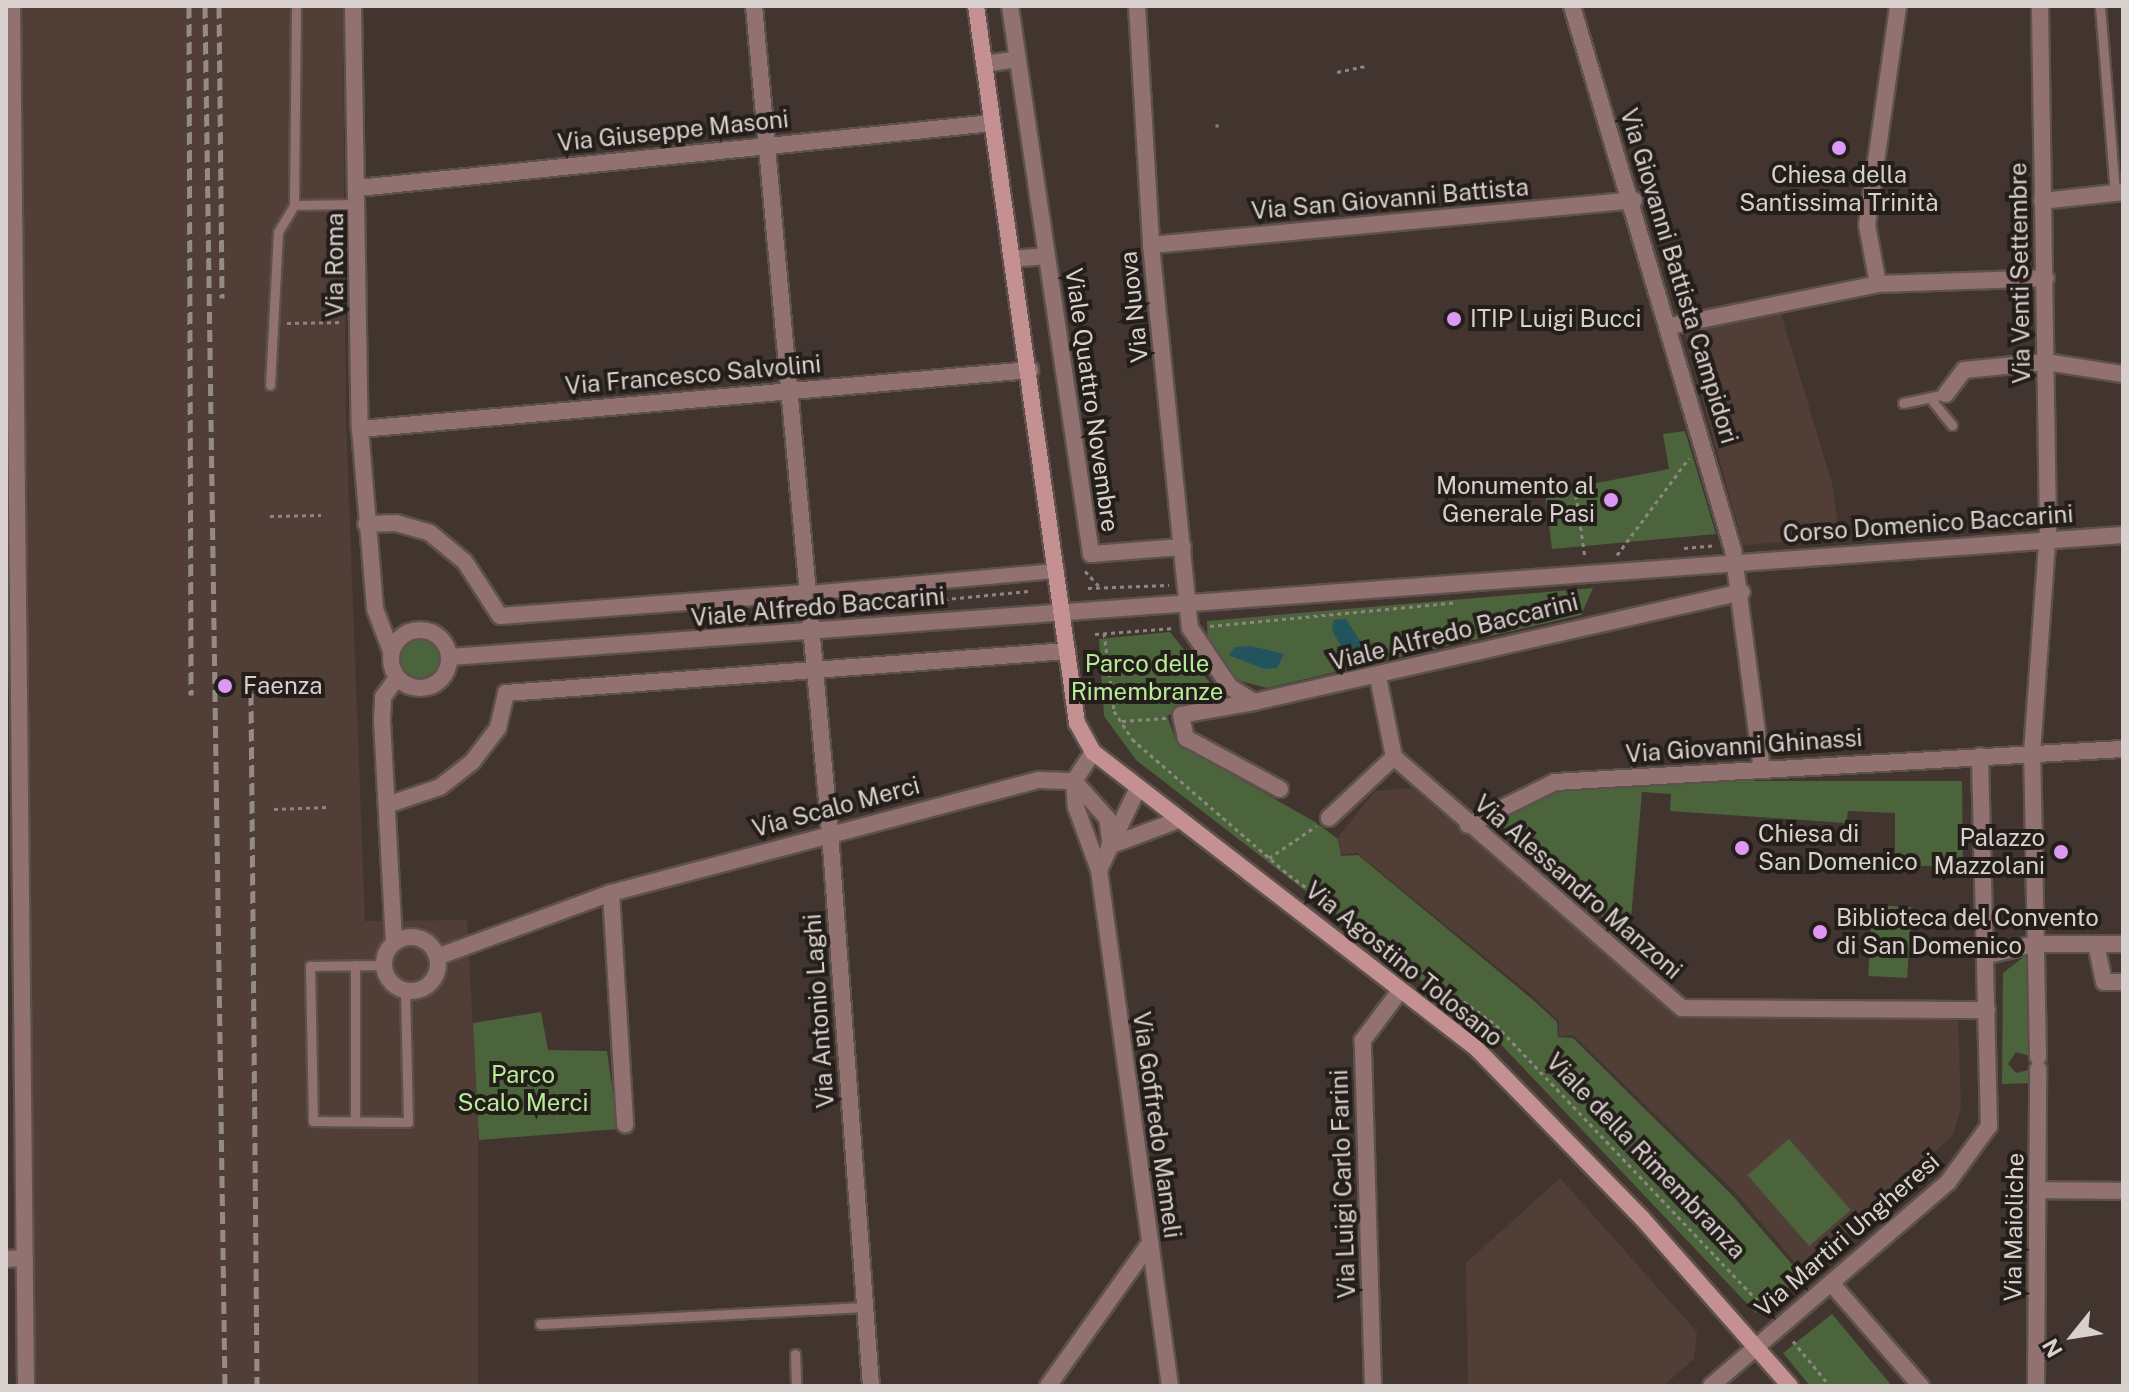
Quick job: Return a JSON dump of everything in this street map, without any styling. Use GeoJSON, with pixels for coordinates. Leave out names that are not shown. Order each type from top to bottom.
{"type":"FeatureCollection","features":[{"type":"Feature","properties":{"kind":"main road"},"geometry":{"type":"LineString","coordinates":[[964,6],[978,26]]}},
{"type":"Feature","properties":{"kind":"main road"},"geometry":{"type":"LineString","coordinates":[[976,6],[1030,370],[1061,611]]}},
{"type":"Feature","properties":{"kind":"main road","name":"Via Agostino Tolosano"},"geometry":{"type":"LineString","coordinates":[[1061,611],[1077,723],[1093,752],[1399,992],[1475,1047],[1756,1345],[1790,1386]]}},
{"type":"Feature","properties":{"kind":"street"},"geometry":{"type":"LineString","coordinates":[[12,6],[14,852],[23,1071],[26,1386]]}},
{"type":"Feature","properties":{"kind":"street","name":"Via Roma"},"geometry":{"type":"LineString","coordinates":[[353,6],[360,429],[366,524],[375,609],[391,651],[397,678]]}},
{"type":"Feature","properties":{"kind":"street","name":"Via Antonio Laghi"},"geometry":{"type":"LineString","coordinates":[[754,6],[771,146],[830,833],[871,1386]]}},
{"type":"Feature","properties":{"kind":"street","name":"Viale Quattro Novembre"},"geometry":{"type":"LineString","coordinates":[[1010,6],[1091,554],[1183,547]]}},
{"type":"Feature","properties":{"kind":"street","name":"Via Nuova"},"geometry":{"type":"LineString","coordinates":[[1137,6],[1151,245],[1189,602]]}},
{"type":"Feature","properties":{"kind":"street","name":"Via Giovanni Battista Campidori"},"geometry":{"type":"LineString","coordinates":[[1572,6],[1634,200],[1736,561],[1762,769]]}},
{"type":"Feature","properties":{"kind":"street"},"geometry":{"type":"LineString","coordinates":[[1878,284],[1867,225],[1898,6]]}},
{"type":"Feature","properties":{"kind":"street","name":"Via Venti Settembre"},"geometry":{"type":"LineString","coordinates":[[2032,753],[2047,539],[2046,278],[2040,6]]}},
{"type":"Feature","properties":{"kind":"street"},"geometry":{"type":"LineString","coordinates":[[984,64],[1018,59]]}},
{"type":"Feature","properties":{"kind":"street","name":"Via Giuseppe Masoni"},"geometry":{"type":"LineString","coordinates":[[358,196],[771,146],[992,123]]}},
{"type":"Feature","properties":{"kind":"street"},"geometry":{"type":"LineString","coordinates":[[2042,201],[2119,192]]}},
{"type":"Feature","properties":{"kind":"street","name":"Via San Giovanni Battista"},"geometry":{"type":"LineString","coordinates":[[1151,245],[1634,200]]}},
{"type":"Feature","properties":{"kind":"street","name":"Viale Quattro Novembre"},"geometry":{"type":"LineString","coordinates":[[1012,259],[1047,256]]}},
{"type":"Feature","properties":{"kind":"street"},"geometry":{"type":"LineString","coordinates":[[1670,326],[1878,284],[2046,278]]}},
{"type":"Feature","properties":{"kind":"street"},"geometry":{"type":"LineString","coordinates":[[1938,396],[1964,370],[2046,362],[2123,374]]}},
{"type":"Feature","properties":{"kind":"street","name":"Via Francesco Salvolini"},"geometry":{"type":"LineString","coordinates":[[360,429],[1030,370]]}},
{"type":"Feature","properties":{"kind":"street","name":"Viale Alfredo Baccarini"},"geometry":{"type":"LineString","coordinates":[[366,524],[396,523],[430,533],[465,562],[500,616],[1057,571]]}},
{"type":"Feature","properties":{"kind":"street","name":"Corso Domenico Baccarini"},"geometry":{"type":"LineString","coordinates":[[1736,561],[2123,535]]}},
{"type":"Feature","properties":{"kind":"street","name":"Viale Alfredo Baccarini"},"geometry":{"type":"LineString","coordinates":[[449,658],[813,633],[1061,611],[1736,561]]}},
{"type":"Feature","properties":{"kind":"street","name":"Viale Alfredo Baccarini"},"geometry":{"type":"LineString","coordinates":[[1254,702],[1378,677],[1742,592]]}},
{"type":"Feature","properties":{"kind":"street"},"geometry":{"type":"LineString","coordinates":[[1189,602],[1230,687],[1254,702]]}},
{"type":"Feature","properties":{"kind":"street"},"geometry":{"type":"LineString","coordinates":[[391,651],[419,630],[449,658],[428,687],[397,678],[383,697],[394,942],[383,965],[390,982],[405,991],[431,983],[437,957],[420,938],[394,942]]}},
{"type":"Feature","properties":{"kind":"street"},"geometry":{"type":"LineString","coordinates":[[387,805],[440,787],[472,762],[498,728],[506,693],[1067,651]]}},
{"type":"Feature","properties":{"kind":"street"},"geometry":{"type":"LineString","coordinates":[[1329,818],[1394,757],[1378,677]]}},
{"type":"Feature","properties":{"kind":"street"},"geometry":{"type":"LineString","coordinates":[[1254,702],[1181,715],[1186,738],[1280,789]]}},
{"type":"Feature","properties":{"kind":"street","name":"Via Giovanni Ghinassi"},"geometry":{"type":"LineString","coordinates":[[1468,825],[1555,782],[2123,749]]}},
{"type":"Feature","properties":{"kind":"street"},"geometry":{"type":"LineString","coordinates":[[1093,752],[1074,781],[1107,818],[1109,846]]}},
{"type":"Feature","properties":{"kind":"street","name":"Via Maioliche"},"geometry":{"type":"LineString","coordinates":[[2032,753],[2039,1190],[2036,1386]]}},
{"type":"Feature","properties":{"kind":"street","name":"Via Martiri Ungheresi"},"geometry":{"type":"LineString","coordinates":[[1711,1386],[1948,1182],[1989,1126],[1988,955],[1980,756]]}},
{"type":"Feature","properties":{"kind":"street","name":"Via Alessandro Manzoni"},"geometry":{"type":"LineString","coordinates":[[1394,757],[1468,825],[1682,1008],[1987,1010]]}},
{"type":"Feature","properties":{"kind":"street","name":"Via Scalo Merci"},"geometry":{"type":"LineString","coordinates":[[437,957],[611,893],[1039,780],[1074,781]]}},
{"type":"Feature","properties":{"kind":"street","name":"Via Goffredo Mameli"},"geometry":{"type":"LineString","coordinates":[[1074,781],[1080,823],[1099,870],[1170,1386]]}},
{"type":"Feature","properties":{"kind":"street"},"geometry":{"type":"LineString","coordinates":[[1099,870],[1138,788]]}},
{"type":"Feature","properties":{"kind":"street"},"geometry":{"type":"LineString","coordinates":[[1109,846],[1179,820]]}},
{"type":"Feature","properties":{"kind":"street"},"geometry":{"type":"LineString","coordinates":[[611,893],[625,1125]]}},
{"type":"Feature","properties":{"kind":"street"},"geometry":{"type":"LineString","coordinates":[[1988,955],[2035,944],[2123,944]]}},
{"type":"Feature","properties":{"kind":"street"},"geometry":{"type":"LineString","coordinates":[[2096,944],[2104,982],[2123,982]]}},
{"type":"Feature","properties":{"kind":"street","name":"Via Luigi Carlo Farini"},"geometry":{"type":"LineString","coordinates":[[1373,1386],[1363,1040],[1399,992]]}},
{"type":"Feature","properties":{"kind":"street"},"geometry":{"type":"LineString","coordinates":[[6,1075],[23,1071]]}},
{"type":"Feature","properties":{"kind":"street"},"geometry":{"type":"LineString","coordinates":[[2039,1190],[2123,1191]]}},
{"type":"Feature","properties":{"kind":"street"},"geometry":{"type":"LineString","coordinates":[[1048,1386],[1150,1243]]}},
{"type":"Feature","properties":{"kind":"street"},"geometry":{"type":"LineString","coordinates":[[6,1259],[25,1258]]}},
{"type":"Feature","properties":{"kind":"street"},"geometry":{"type":"LineString","coordinates":[[1831,1283],[1921,1386]]}},
{"type":"Feature","properties":{"kind":"lane"},"geometry":{"type":"LineString","coordinates":[[2100,6],[2119,192]]}},
{"type":"Feature","properties":{"kind":"lane"},"geometry":{"type":"LineString","coordinates":[[270,385],[278,232],[294,205],[296,10]]}},
{"type":"Feature","properties":{"kind":"lane"},"geometry":{"type":"LineString","coordinates":[[294,205],[358,196]]}},
{"type":"Feature","properties":{"kind":"lane"},"geometry":{"type":"LineString","coordinates":[[1903,403],[1938,396],[1952,425]]}},
{"type":"Feature","properties":{"kind":"lane"},"geometry":{"type":"LineString","coordinates":[[355,965],[355,1121]]}},
{"type":"Feature","properties":{"kind":"lane"},"geometry":{"type":"LineString","coordinates":[[383,965],[310,966],[313,1121],[408,1122],[405,991]]}},
{"type":"Feature","properties":{"kind":"lane"},"geometry":{"type":"LineString","coordinates":[[540,1324],[865,1307]]}},
{"type":"Feature","properties":{"kind":"lane"},"geometry":{"type":"LineString","coordinates":[[795,1354],[796,1386]]}},
{"type":"Feature","properties":{"kind":"path"},"geometry":{"type":"LineString","coordinates":[[1337,72],[1365,66]]}},
{"type":"Feature","properties":{"kind":"path"},"geometry":{"type":"LineString","coordinates":[[273,323],[359,321]]}},
{"type":"Feature","properties":{"kind":"path"},"geometry":{"type":"LineString","coordinates":[[1617,556],[1703,439]]}},
{"type":"Feature","properties":{"kind":"path"},"geometry":{"type":"LineString","coordinates":[[1575,487],[1585,558]]}},
{"type":"Feature","properties":{"kind":"path"},"geometry":{"type":"LineString","coordinates":[[270,516],[321,515]]}},
{"type":"Feature","properties":{"kind":"path"},"geometry":{"type":"LineString","coordinates":[[1088,588],[1171,585]]}},
{"type":"Feature","properties":{"kind":"path"},"geometry":{"type":"LineString","coordinates":[[825,611],[1028,591]]}},
{"type":"Feature","properties":{"kind":"path"},"geometry":{"type":"LineString","coordinates":[[1095,634],[1471,601]]}},
{"type":"Feature","properties":{"kind":"path"},"geometry":{"type":"LineString","coordinates":[[1104,633],[1120,721],[1181,715]]}},
{"type":"Feature","properties":{"kind":"path","name":"Viale della Rimembranza"},"geometry":{"type":"LineString","coordinates":[[1120,721],[1269,858],[1496,1025],[1768,1312]]}},
{"type":"Feature","properties":{"kind":"path"},"geometry":{"type":"LineString","coordinates":[[274,809],[328,807]]}},
{"type":"Feature","properties":{"kind":"path"},"geometry":{"type":"LineString","coordinates":[[1269,858],[1329,818]]}},
{"type":"Feature","properties":{"kind":"path"},"geometry":{"type":"LineString","coordinates":[[1239,840],[1243,835]]}},
{"type":"Feature","properties":{"kind":"path"},"geometry":{"type":"LineString","coordinates":[[1793,1341],[1830,1386]]}},
{"type":"Feature","properties":{"kind":"shaded area"},"geometry":{"type":"Polygon","coordinates":[[[19,6],[343,6],[346,421],[365,921],[467,920],[478,1122],[478,1386],[36,1386],[19,6]]]}},
{"type":"Feature","properties":{"kind":"shaded area"},"geometry":{"type":"Polygon","coordinates":[[[1780,310],[1832,483],[1840,538],[1743,545],[1683,328],[1780,310]]]}},
{"type":"Feature","properties":{"kind":"shaded area"},"geometry":{"type":"Polygon","coordinates":[[[1412,788],[1675,1015],[1958,1019],[1961,1107],[1953,1135],[1804,1273],[1735,1192],[1573,1035],[1559,1036],[1559,1021],[1534,997],[1357,853],[1341,855],[1338,837],[1375,791],[1412,788]]]}},
{"type":"Feature","properties":{"kind":"shaded area"},"geometry":{"type":"Polygon","coordinates":[[[1560,1178],[1697,1332],[1694,1359],[1663,1386],[1468,1386],[1466,1263],[1560,1178]]]}},
{"type":"Feature","properties":{"kind":"green space"},"geometry":{"type":"Polygon","coordinates":[[[1685,431],[1716,534],[1552,549],[1545,493],[1669,469],[1663,434],[1685,431]]]}},
{"type":"Feature","properties":{"kind":"green space"},"geometry":{"type":"Polygon","coordinates":[[[1593,588],[1581,615],[1267,688],[1233,679],[1208,647],[1207,621],[1593,588]]]}},
{"type":"Feature","properties":{"kind":"green space","name":"Parco delle Rimembranze"},"geometry":{"type":"Polygon","coordinates":[[[1170,632],[1214,688],[1210,698],[1167,716],[1177,743],[1315,822],[1338,839],[1341,856],[1358,855],[1532,999],[1557,1022],[1558,1037],[1573,1038],[1732,1195],[1802,1276],[1756,1313],[1491,1034],[1136,760],[1104,716],[1099,639],[1170,632]]]}},
{"type":"Feature","properties":{"kind":"green space"},"geometry":{"type":"Polygon","coordinates":[[[420,638],[435,644],[441,659],[435,674],[420,680],[405,674],[399,659],[405,644],[420,638]]]}},
{"type":"Feature","properties":{"kind":"green space"},"geometry":{"type":"Polygon","coordinates":[[[1636,781],[1962,781],[1963,867],[1895,865],[1895,813],[1848,811],[1846,823],[1670,811],[1671,794],[1642,792],[1629,941],[1503,831],[1513,809],[1557,790],[1636,781]]]}},
{"type":"Feature","properties":{"kind":"green space"},"geometry":{"type":"Polygon","coordinates":[[[1872,905],[1911,907],[1907,978],[1868,976],[1872,905]]]}},
{"type":"Feature","properties":{"kind":"green space"},"geometry":{"type":"Polygon","coordinates":[[[2030,952],[2033,1057],[2016,1052],[2008,1064],[2016,1073],[2033,1069],[2033,1083],[2002,1084],[2003,973],[2030,952]]]}},
{"type":"Feature","properties":{"kind":"green space","name":"Parco Scalo Merci"},"geometry":{"type":"Polygon","coordinates":[[[541,1012],[548,1050],[607,1051],[618,1129],[479,1140],[473,1023],[541,1012]]]}},
{"type":"Feature","properties":{"kind":"green space"},"geometry":{"type":"Polygon","coordinates":[[[1789,1139],[1851,1210],[1809,1246],[1747,1175],[1789,1139]]]}},
{"type":"Feature","properties":{"kind":"green space"},"geometry":{"type":"Polygon","coordinates":[[[1832,1314],[1892,1386],[1810,1386],[1783,1353],[1832,1314]]]}},
{"type":"Feature","properties":{"kind":"water"},"geometry":{"type":"Polygon","coordinates":[[[1346,619],[1364,647],[1342,648],[1332,630],[1334,620],[1346,619]]]}},
{"type":"Feature","properties":{"kind":"water"},"geometry":{"type":"Polygon","coordinates":[[[1251,646],[1284,654],[1277,668],[1264,669],[1229,655],[1235,647],[1251,646]]]}},
{"type":"Feature","properties":{"kind":"railway"},"geometry":{"type":"LineString","coordinates":[[189,6],[191,695]]}},
{"type":"Feature","properties":{"kind":"railway"},"geometry":{"type":"LineString","coordinates":[[205,6],[225,1386]]}},
{"type":"Feature","properties":{"kind":"railway"},"geometry":{"type":"LineString","coordinates":[[219,6],[222,298]]}},
{"type":"Feature","properties":{"kind":"railway"},"geometry":{"type":"LineString","coordinates":[[251,693],[257,1386]]}},
{"type":"Feature","properties":{"kind":"place","name":"Chiesa della Santissima Trinità"},"geometry":{"type":"Point","coordinates":[1839,148]}},
{"type":"Feature","properties":{"kind":"place","name":"ITIP Luigi Bucci"},"geometry":{"type":"Point","coordinates":[1454,319]}},
{"type":"Feature","properties":{"kind":"place","name":"Monumento al Generale Pasi"},"geometry":{"type":"Point","coordinates":[1611,500]}},
{"type":"Feature","properties":{"kind":"place","name":"Faenza"},"geometry":{"type":"Point","coordinates":[225,686]}},
{"type":"Feature","properties":{"kind":"place","name":"Chiesa di San Domenico"},"geometry":{"type":"Point","coordinates":[1742,848]}},
{"type":"Feature","properties":{"kind":"place","name":"Palazzo Mazzolani"},"geometry":{"type":"Point","coordinates":[2061,852]}},
{"type":"Feature","properties":{"kind":"place","name":"Biblioteca del Convento di San Domenico"},"geometry":{"type":"Point","coordinates":[1820,932]}}]}
